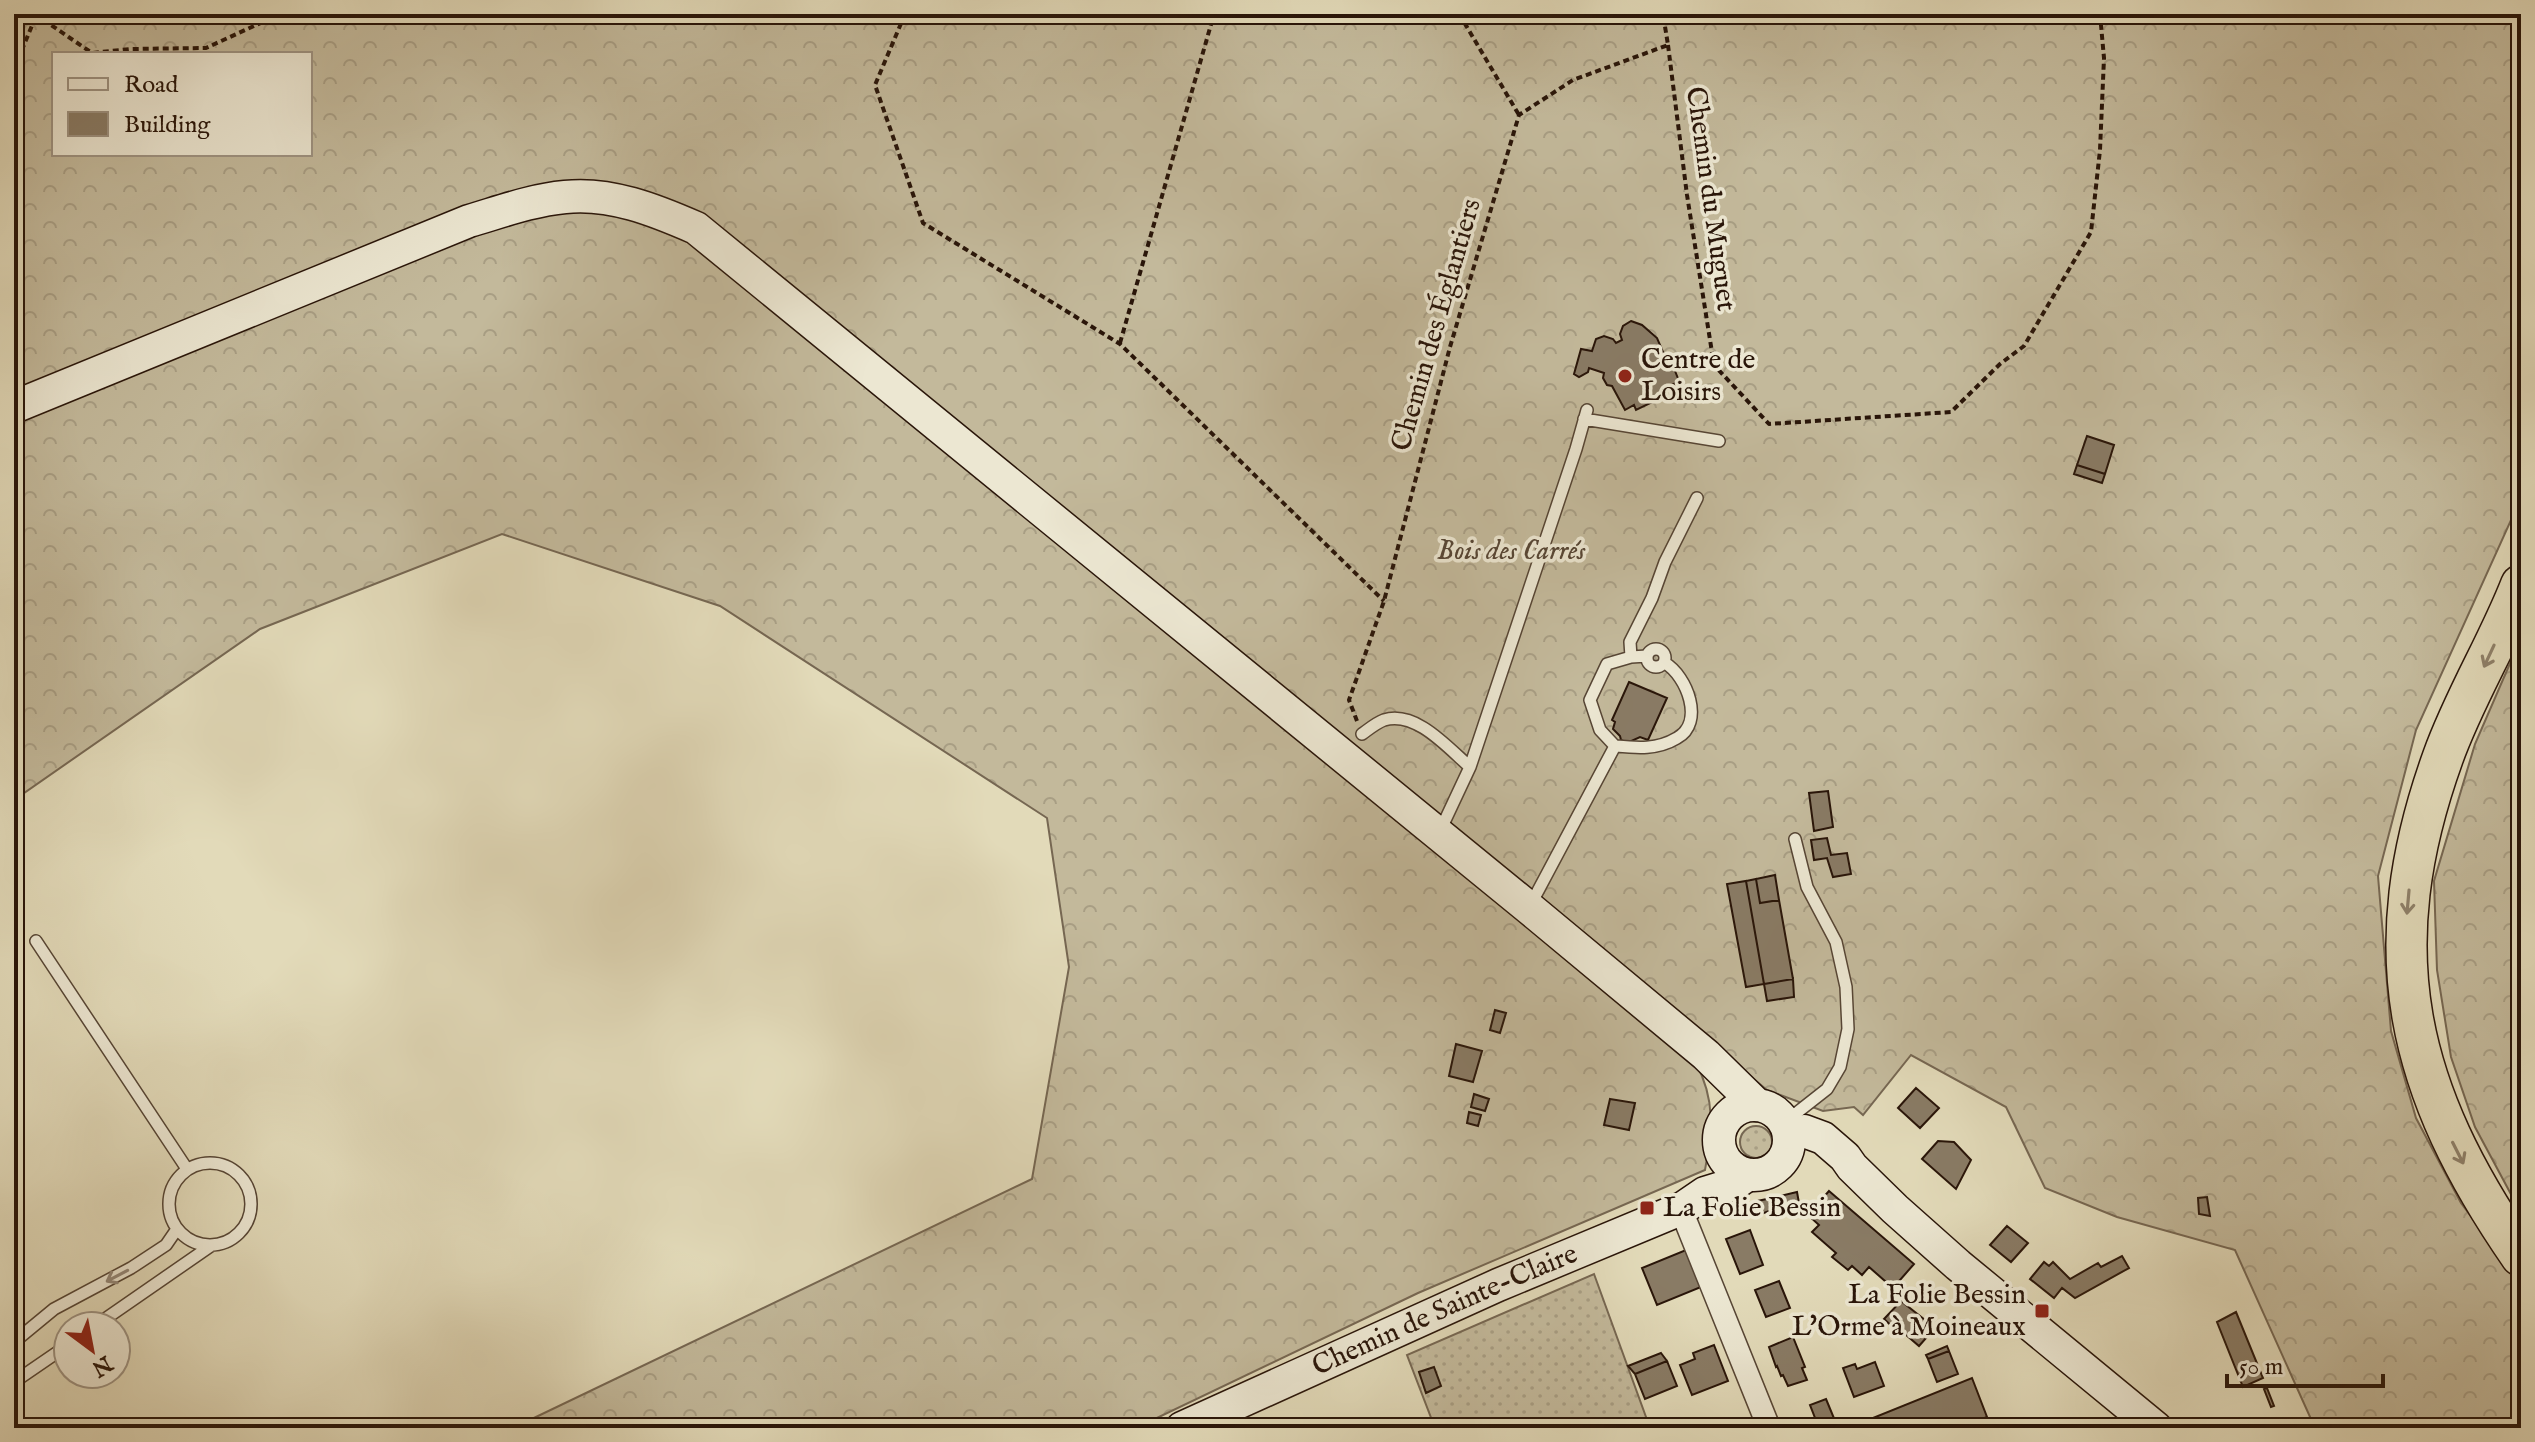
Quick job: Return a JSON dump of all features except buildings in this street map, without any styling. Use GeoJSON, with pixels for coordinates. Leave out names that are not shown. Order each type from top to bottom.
{"type":"FeatureCollection","features":[{"type":"Feature","properties":{"kind":"highway"},"geometry":{"type":"LineString","coordinates":[[2521,585],[2444,753],[2427,803],[2413,861],[2406,928],[2410,1004],[2430,1089],[2475,1186],[2521,1256]]}},
{"type":"Feature","properties":{"kind":"main road"},"geometry":{"type":"LineString","coordinates":[[14,407],[483,217],[525,204],[566,197],[597,197],[649,208],[696,228],[1529,908],[1706,1055],[1757,1105]]}},
{"type":"Feature","properties":{"kind":"main road"},"geometry":{"type":"LineString","coordinates":[[1694,1201],[1722,1136],[1737,1109],[1757,1105],[1768,1108],[1778,1114],[1787,1137],[1775,1169],[1757,1176],[1747,1175],[1730,1166],[1722,1136],[1723,1104],[1706,1055]]}},
{"type":"Feature","properties":{"kind":"main road"},"geometry":{"type":"LineString","coordinates":[[1787,1137],[1804,1131],[1823,1138],[1895,1209],[1963,1269],[2156,1428]]}},
{"type":"Feature","properties":{"kind":"main road","name":"Chemin de Sainte-Claire"},"geometry":{"type":"LineString","coordinates":[[1182,1428],[1498,1285],[1734,1184],[1747,1175]]}},
{"type":"Feature","properties":{"kind":"street"},"geometry":{"type":"LineString","coordinates":[[1694,1201],[1686,1222],[1769,1428]]}},
{"type":"Feature","properties":{"kind":"lane"},"geometry":{"type":"LineString","coordinates":[[1438,835],[1470,767],[1586,414],[1719,441]]}},
{"type":"Feature","properties":{"kind":"lane"},"geometry":{"type":"LineString","coordinates":[[1631,657],[1630,642],[1697,498]]}},
{"type":"Feature","properties":{"kind":"lane"},"geometry":{"type":"LineString","coordinates":[[1651,650],[1661,650],[1666,658],[1665,663],[1680,677],[1691,699],[1689,727],[1679,738],[1648,749],[1615,746],[1600,730],[1590,700],[1607,664],[1631,657],[1647,656],[1651,650]]}},
{"type":"Feature","properties":{"kind":"lane"},"geometry":{"type":"LineString","coordinates":[[1362,734],[1381,721],[1394,718],[1413,722],[1470,767]]}},
{"type":"Feature","properties":{"kind":"lane"},"geometry":{"type":"LineString","coordinates":[[1529,908],[1615,746]]}},
{"type":"Feature","properties":{"kind":"lane"},"geometry":{"type":"LineString","coordinates":[[1787,1137],[1827,1089],[1840,1067],[1848,1029],[1846,987],[1836,942],[1807,887],[1795,839]]}},
{"type":"Feature","properties":{"kind":"lane"},"geometry":{"type":"LineString","coordinates":[[36,941],[187,1169]]}},
{"type":"Feature","properties":{"kind":"lane"},"geometry":{"type":"LineString","coordinates":[[199,1163],[226,1165],[247,1184],[251,1211],[237,1235],[212,1245],[186,1238],[177,1229],[170,1217],[170,1190],[187,1169],[199,1163]]}},
{"type":"Feature","properties":{"kind":"lane"},"geometry":{"type":"LineString","coordinates":[[14,1342],[54,1309],[131,1268],[166,1245],[177,1229]]}},
{"type":"Feature","properties":{"kind":"lane"},"geometry":{"type":"LineString","coordinates":[[118,1310],[212,1245]]}},
{"type":"Feature","properties":{"kind":"lane"},"geometry":{"type":"LineString","coordinates":[[14,1382],[52,1356]]}},
{"type":"Feature","properties":{"kind":"path"},"geometry":{"type":"LineString","coordinates":[[102,52],[206,48],[280,14]]}},
{"type":"Feature","properties":{"kind":"path"},"geometry":{"type":"LineString","coordinates":[[905,14],[875,85],[923,223],[1120,344],[1384,601]]}},
{"type":"Feature","properties":{"kind":"path"},"geometry":{"type":"LineString","coordinates":[[1120,344],[1214,14]]}},
{"type":"Feature","properties":{"kind":"path"},"geometry":{"type":"LineString","coordinates":[[1462,14],[1519,115],[1573,80],[1668,45],[1663,14]]}},
{"type":"Feature","properties":{"kind":"path","name":"Chemin du Muguet"},"geometry":{"type":"LineString","coordinates":[[1668,45],[1687,195],[1714,365],[1769,424],[1951,412],[2000,364],[2024,346],[2091,232],[2104,73],[2100,14]]}},
{"type":"Feature","properties":{"kind":"path"},"geometry":{"type":"LineString","coordinates":[[14,69],[35,15],[90,52]]}},
{"type":"Feature","properties":{"kind":"path","name":"Chemin des Églantiers"},"geometry":{"type":"LineString","coordinates":[[1362,734],[1349,700],[1384,601],[1450,347],[1519,115]]}},
{"type":"Feature","properties":{"kind":"green space","name":"Bois des Carrés"},"geometry":{"type":"Polygon","coordinates":[[[14,14],[2521,14],[2521,498],[2416,730],[2378,876],[2391,1031],[2416,1118],[2461,1203],[2521,1283],[2521,1428],[2315,1428],[2235,1250],[2117,1217],[2045,1188],[2006,1107],[1911,1055],[1863,1115],[1854,1107],[1823,1111],[1767,1090],[1715,1047],[1696,1063],[1707,1090],[1711,1116],[1705,1170],[1418,1293],[1136,1428],[513,1428],[1032,1179],[1069,967],[1047,818],[720,606],[502,534],[260,629],[14,800],[14,14]]]}},
{"type":"Feature","properties":{"kind":"green space"},"geometry":{"type":"Polygon","coordinates":[[[2521,638],[2521,1213],[2475,1127],[2451,1057],[2437,970],[2434,881],[2475,744],[2521,638]]]}},
{"type":"Feature","properties":{"kind":"green space"},"geometry":{"type":"Polygon","coordinates":[[[1756,1126],[1767,1131],[1772,1142],[1767,1153],[1756,1158],[1745,1153],[1740,1142],[1745,1131],[1756,1126]]]}},
{"type":"Feature","properties":{"kind":"green space"},"geometry":{"type":"Polygon","coordinates":[[[1594,1274],[1650,1428],[1435,1428],[1407,1355],[1594,1274]]]}},
{"type":"Feature","properties":{"kind":"place","name":"Centre de Loisirs"},"geometry":{"type":"Point","coordinates":[1625,376]}},
{"type":"Feature","properties":{"kind":"place","name":"La Folie Bessin"},"geometry":{"type":"Point","coordinates":[1647,1208]}},
{"type":"Feature","properties":{"kind":"place","name":"La Folie Bessin L'Orme à Moineaux"},"geometry":{"type":"Point","coordinates":[2042,1311]}}]}
